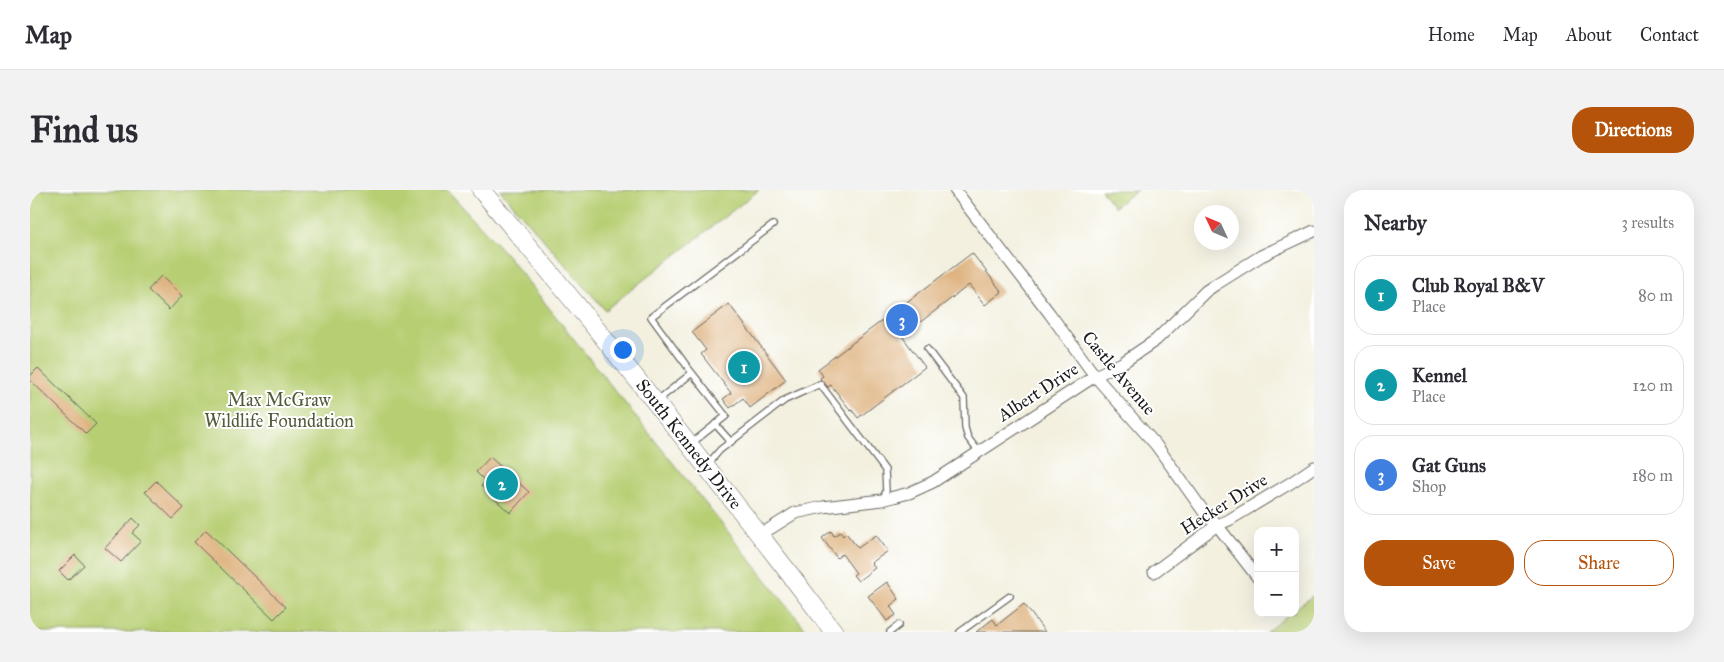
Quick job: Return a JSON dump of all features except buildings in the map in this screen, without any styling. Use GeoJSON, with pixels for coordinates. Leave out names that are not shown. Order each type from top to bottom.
{"type":"FeatureCollection","features":[{"type":"Feature","properties":{"kind":"main road","name":"South Kennedy Drive"},"geometry":{"type":"LineString","coordinates":[[481,190],[562,285],[690,444],[834,632]]}},
{"type":"Feature","properties":{"kind":"street","name":"Castle Avenue"},"geometry":{"type":"LineString","coordinates":[[955,190],[1095,376],[1156,445],[1204,512],[1217,525],[1254,573]]}},
{"type":"Feature","properties":{"kind":"street","name":"Albert Drive"},"geometry":{"type":"LineString","coordinates":[[760,535],[795,513],[823,507],[882,500],[921,488],[979,453],[1095,376],[1122,363],[1156,340],[1218,283],[1261,256],[1314,231]]}},
{"type":"Feature","properties":{"kind":"street","name":"Hecker Drive"},"geometry":{"type":"LineString","coordinates":[[1154,572],[1217,525],[1229,520],[1314,467]]}},
{"type":"Feature","properties":{"kind":"lane"},"geometry":{"type":"LineString","coordinates":[[690,444],[726,416],[651,317],[773,225]]}},
{"type":"Feature","properties":{"kind":"lane"},"geometry":{"type":"LineString","coordinates":[[927,349],[964,398],[965,428],[968,438],[979,453]]}},
{"type":"Feature","properties":{"kind":"lane"},"geometry":{"type":"LineString","coordinates":[[656,402],[692,372]]}},
{"type":"Feature","properties":{"kind":"lane"},"geometry":{"type":"LineString","coordinates":[[707,466],[720,450],[785,400],[820,384],[885,470],[886,491],[882,500]]}},
{"type":"Feature","properties":{"kind":"lane"},"geometry":{"type":"LineString","coordinates":[[716,424],[731,442]]}},
{"type":"Feature","properties":{"kind":"lane"},"geometry":{"type":"LineString","coordinates":[[960,632],[1010,596]]}},
{"type":"Feature","properties":{"kind":"lane"},"geometry":{"type":"LineString","coordinates":[[890,632],[899,624]]}},
{"type":"Feature","properties":{"kind":"green space","name":"Max McGraw Wildlife Foundation"},"geometry":{"type":"Polygon","coordinates":[[[30,190],[447,190],[505,253],[808,632],[30,632],[30,190]]]}},
{"type":"Feature","properties":{"kind":"green space"},"geometry":{"type":"Polygon","coordinates":[[[500,190],[759,190],[605,310],[500,190]]]}},
{"type":"Feature","properties":{"kind":"green space"},"geometry":{"type":"Polygon","coordinates":[[[1101,190],[1137,190],[1114,207],[1101,190]]]}},
{"type":"Feature","properties":{"kind":"green space"},"geometry":{"type":"Polygon","coordinates":[[[1314,595],[1314,632],[1266,632],[1285,617],[1299,617],[1299,606],[1314,595]]]}},
{"type":"Feature","properties":{"kind":"place","name":"Gat Guns"},"geometry":{"type":"Point","coordinates":[902,320]}},
{"type":"Feature","properties":{"kind":"place","name":"Club Royal B&V"},"geometry":{"type":"Point","coordinates":[744,367]}},
{"type":"Feature","properties":{"kind":"place","name":"Kennel"},"geometry":{"type":"Point","coordinates":[502,484]}}]}
